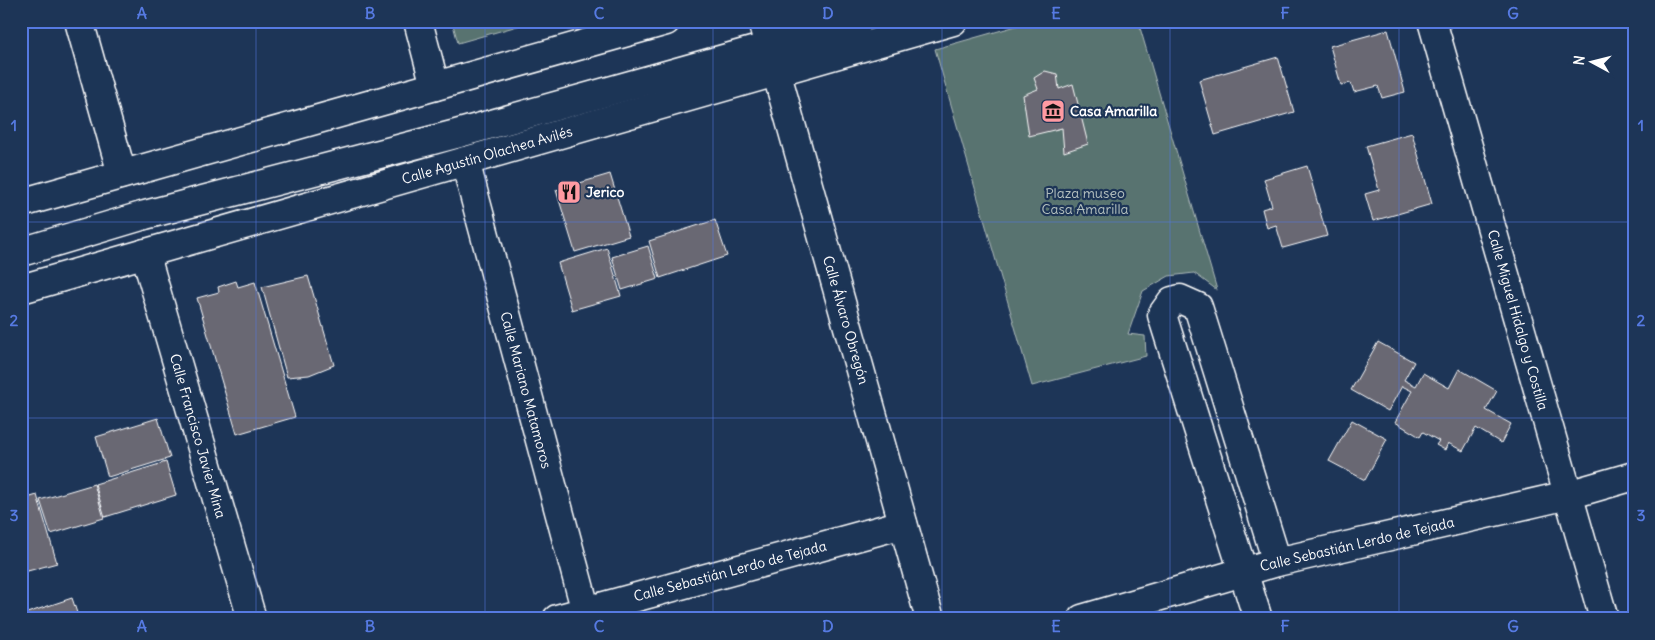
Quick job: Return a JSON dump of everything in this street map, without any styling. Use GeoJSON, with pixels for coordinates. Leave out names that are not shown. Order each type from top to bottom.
{"type":"FeatureCollection","features":[{"type":"Feature","properties":{"kind":"main road"},"geometry":{"type":"LineString","coordinates":[[79,21],[122,174]]}},
{"type":"Feature","properties":{"kind":"main road"},"geometry":{"type":"LineString","coordinates":[[418,21],[435,86]]}},
{"type":"Feature","properties":{"kind":"main road"},"geometry":{"type":"LineString","coordinates":[[21,203],[666,21]]}},
{"type":"Feature","properties":{"kind":"main road","name":"Calle Agustín Olachea Avilés"},"geometry":{"type":"LineString","coordinates":[[21,252],[145,215],[456,134],[859,21]]}},
{"type":"Feature","properties":{"kind":"main road","name":"Calle Agustín Olachea Avilés"},"geometry":{"type":"LineString","coordinates":[[21,289],[465,161],[769,47],[953,21]]}},
{"type":"Feature","properties":{"kind":"main road","name":"Calle Miguel Hidalgo y Costilla"},"geometry":{"type":"LineString","coordinates":[[1432,21],[1604,619]]}},
{"type":"Feature","properties":{"kind":"main road","name":"Calle Álvaro Obregón"},"geometry":{"type":"LineString","coordinates":[[769,47],[930,619]]}},
{"type":"Feature","properties":{"kind":"main road","name":"Calle Mariano Matamoros"},"geometry":{"type":"LineString","coordinates":[[465,161],[587,615]]}},
{"type":"Feature","properties":{"kind":"main road","name":"Calle Francisco Javier Mina"},"geometry":{"type":"LineString","coordinates":[[145,253],[252,619]]}},
{"type":"Feature","properties":{"kind":"main road"},"geometry":{"type":"LineString","coordinates":[[1258,619],[1162,315],[1172,301],[1180,299],[1198,307],[1277,562]]}},
{"type":"Feature","properties":{"kind":"main road"},"geometry":{"type":"LineString","coordinates":[[1187,393],[1220,382]]}},
{"type":"Feature","properties":{"kind":"main road","name":"Calle Sebastián Lerdo de Tejada"},"geometry":{"type":"LineString","coordinates":[[1082,619],[1277,562],[1568,495],[1634,476]]}},
{"type":"Feature","properties":{"kind":"main road","name":"Calle Sebastián Lerdo de Tejada"},"geometry":{"type":"LineString","coordinates":[[557,619],[587,615],[903,524]]}},
{"type":"Feature","properties":{"kind":"green space"},"geometry":{"type":"Polygon","coordinates":[[[452,21],[535,21],[458,43],[452,21]]]}},
{"type":"Feature","properties":{"kind":"green space","name":"Plaza museo Casa Amarilla"},"geometry":{"type":"Polygon","coordinates":[[[1034,21],[1138,21],[1217,290],[1194,273],[1169,276],[1143,291],[1128,334],[1145,336],[1146,356],[1032,386],[935,49],[1034,21]]]}},
{"type":"Feature","properties":{"kind":"building"},"geometry":{"type":"Polygon","coordinates":[[[1388,30],[1405,92],[1382,98],[1378,86],[1354,92],[1351,83],[1341,85],[1330,46],[1388,30]]]}},
{"type":"Feature","properties":{"kind":"building"},"geometry":{"type":"Polygon","coordinates":[[[1278,57],[1294,112],[1215,135],[1199,80],[1278,57]]]}},
{"type":"Feature","properties":{"kind":"building","name":"Casa Amarilla"},"geometry":{"type":"Polygon","coordinates":[[[1045,71],[1057,74],[1059,89],[1073,84],[1088,144],[1064,152],[1062,128],[1029,136],[1023,95],[1038,89],[1034,78],[1045,71]]]}},
{"type":"Feature","properties":{"kind":"building"},"geometry":{"type":"Polygon","coordinates":[[[1412,133],[1432,204],[1373,221],[1365,194],[1379,190],[1366,146],[1412,133]]]}},
{"type":"Feature","properties":{"kind":"building"},"geometry":{"type":"Polygon","coordinates":[[[1307,166],[1327,236],[1283,248],[1276,225],[1267,228],[1262,209],[1272,206],[1264,179],[1307,166]]]}},
{"type":"Feature","properties":{"kind":"building"},"geometry":{"type":"Polygon","coordinates":[[[610,174],[629,236],[575,252],[556,190],[610,174]]]}},
{"type":"Feature","properties":{"kind":"building"},"geometry":{"type":"Polygon","coordinates":[[[715,220],[727,256],[660,278],[649,241],[715,220]]]}},
{"type":"Feature","properties":{"kind":"building"},"geometry":{"type":"Polygon","coordinates":[[[648,246],[658,279],[622,290],[612,257],[648,246]]]}},
{"type":"Feature","properties":{"kind":"building"},"geometry":{"type":"Polygon","coordinates":[[[607,248],[621,296],[572,310],[558,263],[607,248]]]}},
{"type":"Feature","properties":{"kind":"building"},"geometry":{"type":"Polygon","coordinates":[[[308,276],[334,365],[309,375],[287,377],[262,287],[308,276]]]}},
{"type":"Feature","properties":{"kind":"building"},"geometry":{"type":"Polygon","coordinates":[[[236,281],[238,287],[255,282],[295,417],[237,434],[197,298],[219,292],[218,287],[236,281]]]}},
{"type":"Feature","properties":{"kind":"building"},"geometry":{"type":"Polygon","coordinates":[[[1378,342],[1414,362],[1404,380],[1416,386],[1423,373],[1449,388],[1459,369],[1497,391],[1486,410],[1511,424],[1501,443],[1476,428],[1463,451],[1448,443],[1445,450],[1436,445],[1439,441],[1423,432],[1420,437],[1395,422],[1412,391],[1402,386],[1388,411],[1351,390],[1378,342]]]}},
{"type":"Feature","properties":{"kind":"building"},"geometry":{"type":"Polygon","coordinates":[[[158,418],[170,458],[108,477],[96,437],[158,418]]]}},
{"type":"Feature","properties":{"kind":"building"},"geometry":{"type":"Polygon","coordinates":[[[1352,420],[1387,439],[1365,480],[1329,461],[1352,420]]]}},
{"type":"Feature","properties":{"kind":"building"},"geometry":{"type":"Polygon","coordinates":[[[166,462],[176,495],[105,517],[95,484],[166,462]]]}},
{"type":"Feature","properties":{"kind":"building"},"geometry":{"type":"Polygon","coordinates":[[[94,484],[104,518],[51,534],[40,500],[94,484]]]}},
{"type":"Feature","properties":{"kind":"building"},"geometry":{"type":"Polygon","coordinates":[[[37,495],[57,563],[24,572],[21,561],[21,500],[37,495]]]}},
{"type":"Feature","properties":{"kind":"building"},"geometry":{"type":"Polygon","coordinates":[[[72,598],[79,619],[21,619],[21,615],[72,598]]]}},
{"type":"Feature","properties":{"kind":"place","name":"Casa Amarilla"},"geometry":{"type":"Point","coordinates":[1053,111]}},
{"type":"Feature","properties":{"kind":"place","name":"Jerico"},"geometry":{"type":"Point","coordinates":[569,192]}}]}
